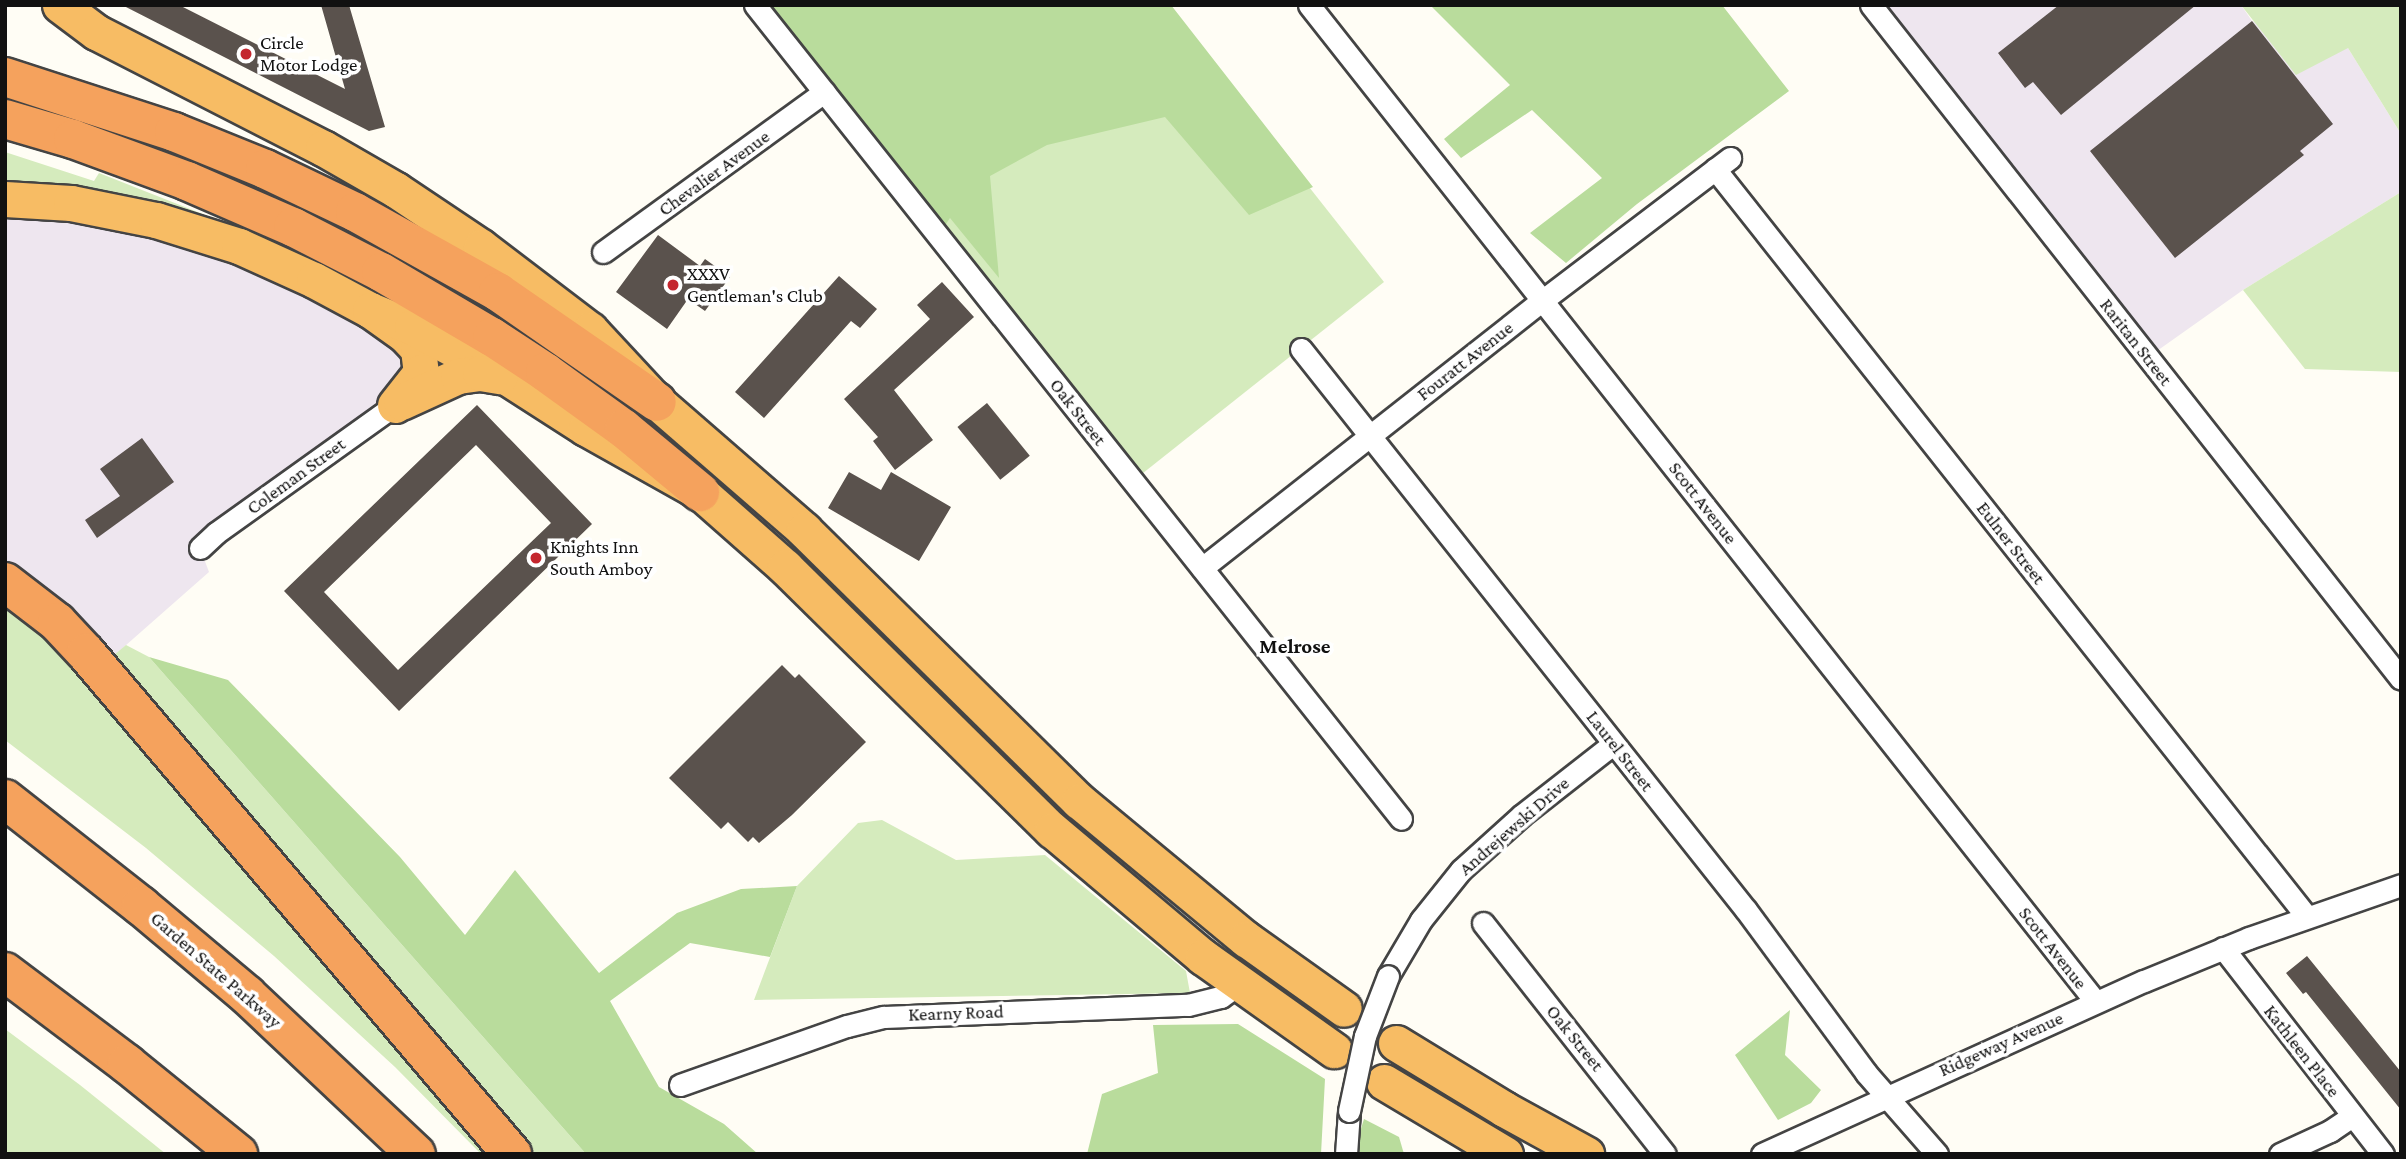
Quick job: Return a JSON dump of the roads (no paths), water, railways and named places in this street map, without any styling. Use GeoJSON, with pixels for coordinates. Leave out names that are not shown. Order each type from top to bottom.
{"type":"FeatureCollection","features":[{"type":"Feature","properties":{"kind":"highway"},"geometry":{"type":"LineString","coordinates":[[60,5],[96,32],[323,148],[419,205],[590,330],[657,402],[804,530],[1079,800],[1246,939],[1344,1009]]}},
{"type":"Feature","properties":{"kind":"highway"},"geometry":{"type":"LineString","coordinates":[[5,77],[174,132],[256,165],[355,212],[498,292],[657,402]]}},
{"type":"Feature","properties":{"kind":"highway"},"geometry":{"type":"LineString","coordinates":[[5,119],[73,139],[187,181],[264,214],[381,272],[468,322],[545,372],[624,429],[785,567],[1035,814],[1139,905],[1239,984],[1334,1050]]}},
{"type":"Feature","properties":{"kind":"highway"},"geometry":{"type":"LineString","coordinates":[[5,198],[100,208],[188,229],[263,256],[370,310],[412,327],[508,378],[586,428],[700,492]]}},
{"type":"Feature","properties":{"kind":"highway"},"geometry":{"type":"LineString","coordinates":[[370,310],[413,341],[421,357],[418,379],[395,405]]}},
{"type":"Feature","properties":{"kind":"highway"},"geometry":{"type":"LineString","coordinates":[[395,405],[458,376],[480,373],[508,378]]}},
{"type":"Feature","properties":{"kind":"highway"},"geometry":{"type":"LineString","coordinates":[[6,583],[57,622],[86,653],[512,1154]]}},
{"type":"Feature","properties":{"kind":"highway","name":"Garden State Parkway"},"geometry":{"type":"LineString","coordinates":[[5,799],[141,906],[247,995],[416,1154]]}},
{"type":"Feature","properties":{"kind":"highway"},"geometry":{"type":"LineString","coordinates":[[5,972],[117,1056],[238,1154]]}},
{"type":"Feature","properties":{"kind":"highway"},"geometry":{"type":"LineString","coordinates":[[1396,1043],[1504,1110],[1586,1154]]}},
{"type":"Feature","properties":{"kind":"highway"},"geometry":{"type":"LineString","coordinates":[[1384,1082],[1494,1149]]}},
{"type":"Feature","properties":{"kind":"street","name":"Oak Street"},"geometry":{"type":"LineString","coordinates":[[755,5],[1401,819]]}},
{"type":"Feature","properties":{"kind":"street","name":"Scott Avenue"},"geometry":{"type":"LineString","coordinates":[[1309,5],[2095,1001]]}},
{"type":"Feature","properties":{"kind":"street","name":"Raritan Street"},"geometry":{"type":"LineString","coordinates":[[1871,5],[2401,679]]}},
{"type":"Feature","properties":{"kind":"street","name":"Chevalier Avenue"},"geometry":{"type":"LineString","coordinates":[[603,253],[824,92]]}},
{"type":"Feature","properties":{"kind":"street","name":"Fouratt Avenue"},"geometry":{"type":"LineString","coordinates":[[1202,568],[1543,300],[1722,164]]}},
{"type":"Feature","properties":{"kind":"street","name":"Eulner Street"},"geometry":{"type":"LineString","coordinates":[[1722,164],[2307,917]]}},
{"type":"Feature","properties":{"kind":"street","name":"Laurel Street"},"geometry":{"type":"LineString","coordinates":[[1301,349],[1746,910],[1866,1073],[1937,1154]]}},
{"type":"Feature","properties":{"kind":"street","name":"Coleman Street"},"geometry":{"type":"LineString","coordinates":[[200,548],[216,533],[395,405]]}},
{"type":"Feature","properties":{"kind":"street","name":"Andrejewski Drive"},"geometry":{"type":"LineString","coordinates":[[1346,1154],[1349,1111],[1365,1036],[1388,976],[1421,920],[1461,870],[1522,815],[1613,744]]}},
{"type":"Feature","properties":{"kind":"street","name":"Ridgeway Avenue"},"geometry":{"type":"LineString","coordinates":[[1762,1154],[2095,1001],[2223,947],[2401,885]]}},
{"type":"Feature","properties":{"kind":"street","name":"Oak Street"},"geometry":{"type":"LineString","coordinates":[[1483,923],[1665,1154]]}},
{"type":"Feature","properties":{"kind":"street","name":"Kathleen Place"},"geometry":{"type":"LineString","coordinates":[[2223,947],[2383,1154]]}},
{"type":"Feature","properties":{"kind":"street","name":"Kearny Road"},"geometry":{"type":"LineString","coordinates":[[680,1085],[846,1026],[884,1017],[1188,1005],[1222,997],[1239,984]]}},
{"type":"Feature","properties":{"kind":"street"},"geometry":{"type":"LineString","coordinates":[[2280,1154],[2330,1131],[2352,1115]]}},
{"type":"Feature","properties":{"kind":"place","name":"Circle Motor Lodge"},"geometry":{"type":"Point","coordinates":[246,54]}},
{"type":"Feature","properties":{"kind":"place","name":"XXXV Gentleman's Club"},"geometry":{"type":"Point","coordinates":[673,285]}},
{"type":"Feature","properties":{"kind":"place","name":"Knights Inn South Amboy"},"geometry":{"type":"Point","coordinates":[536,558]}},
{"type":"Feature","properties":{"kind":"district","name":"Melrose"},"geometry":{"type":"Point","coordinates":[1295,646]}}]}
